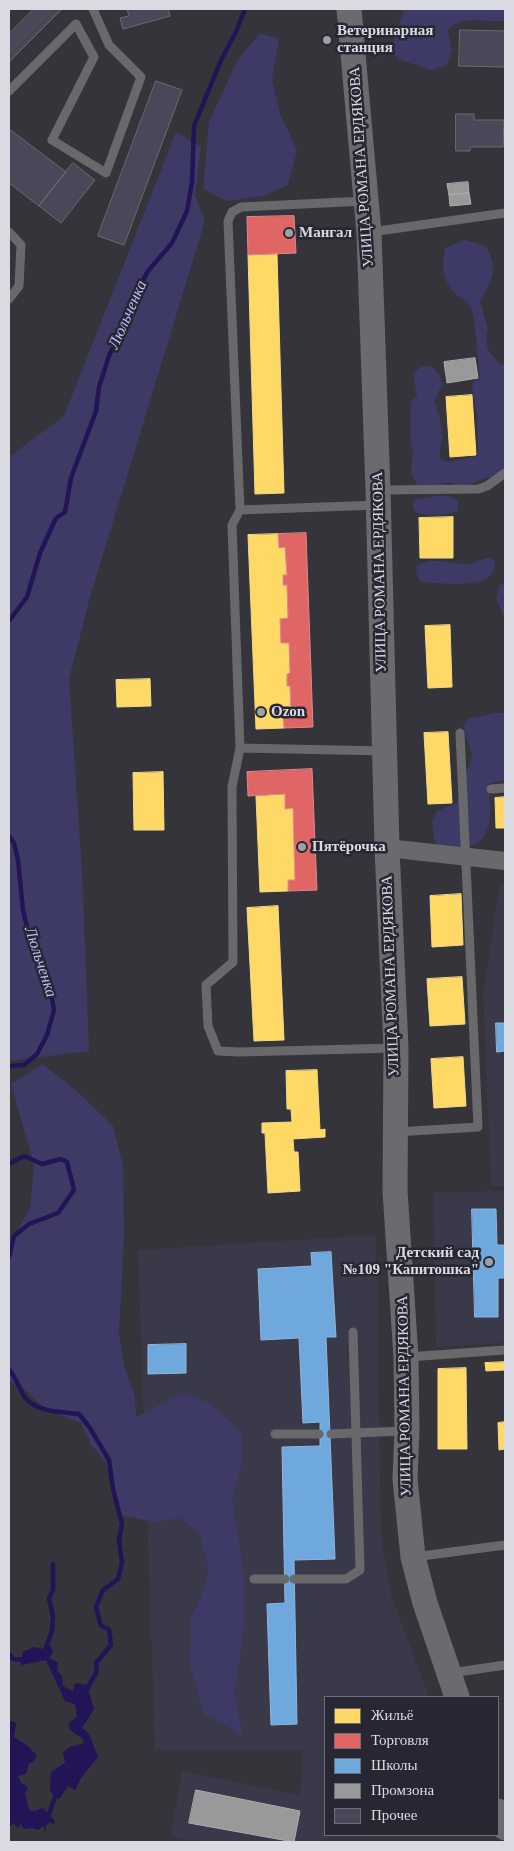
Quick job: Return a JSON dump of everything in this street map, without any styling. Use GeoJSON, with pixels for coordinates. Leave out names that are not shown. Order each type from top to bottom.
{"type":"FeatureCollection","features":[{"type":"Feature","properties":{"kind":"street","name":"УЛИЦА РОМАНА ЕРДЯКОВА"},"geometry":{"type":"LineString","coordinates":[[349,9],[369,233],[387,848],[396,1048],[395,1191],[406,1357],[407,1431],[405,1479],[413,1557],[425,1603],[457,1696]]}},
{"type":"Feature","properties":{"kind":"street"},"geometry":{"type":"LineString","coordinates":[[387,848],[505,861]]}},
{"type":"Feature","properties":{"kind":"street"},"geometry":{"type":"LineString","coordinates":[[499,1813],[505,1828]]}},
{"type":"Feature","properties":{"kind":"lane"},"geometry":{"type":"LineString","coordinates":[[9,91],[76,24],[94,57],[52,140],[106,173],[140,77],[109,45],[92,9]]}},
{"type":"Feature","properties":{"kind":"lane"},"geometry":{"type":"LineString","coordinates":[[365,201],[241,207],[232,212],[228,220],[240,510],[232,525],[240,748],[232,787],[233,962],[206,985],[208,1026],[218,1051],[249,1052],[396,1048]]}},
{"type":"Feature","properties":{"kind":"lane"},"geometry":{"type":"LineString","coordinates":[[369,233],[505,213]]}},
{"type":"Feature","properties":{"kind":"lane"},"geometry":{"type":"LineString","coordinates":[[9,232],[21,245],[19,286],[9,299]]}},
{"type":"Feature","properties":{"kind":"lane"},"geometry":{"type":"LineString","coordinates":[[240,510],[466,490],[487,486],[505,473]]}},
{"type":"Feature","properties":{"kind":"lane"},"geometry":{"type":"LineString","coordinates":[[396,1132],[478,1127],[460,733]]}},
{"type":"Feature","properties":{"kind":"lane"},"geometry":{"type":"LineString","coordinates":[[240,748],[384,751]]}},
{"type":"Feature","properties":{"kind":"lane"},"geometry":{"type":"LineString","coordinates":[[491,789],[505,788]]}},
{"type":"Feature","properties":{"kind":"lane"},"geometry":{"type":"LineString","coordinates":[[254,1579],[346,1579],[360,1570],[353,1332]]}},
{"type":"Feature","properties":{"kind":"lane"},"geometry":{"type":"LineString","coordinates":[[406,1357],[505,1350]]}},
{"type":"Feature","properties":{"kind":"lane"},"geometry":{"type":"LineString","coordinates":[[330,1434],[407,1431]]}},
{"type":"Feature","properties":{"kind":"lane"},"geometry":{"type":"LineString","coordinates":[[275,1434],[319,1434]]}},
{"type":"Feature","properties":{"kind":"lane"},"geometry":{"type":"LineString","coordinates":[[413,1557],[505,1545]]}},
{"type":"Feature","properties":{"kind":"lane"},"geometry":{"type":"LineString","coordinates":[[448,1673],[505,1666]]}},
{"type":"Feature","properties":{"kind":"shaded area"},"geometry":{"type":"Polygon","coordinates":[[[403,9],[505,9],[505,21],[475,20],[460,22],[454,25],[448,30],[452,50],[447,65],[432,70],[397,59],[394,38],[403,9]]]}},
{"type":"Feature","properties":{"kind":"shaded area"},"geometry":{"type":"Polygon","coordinates":[[[260,33],[279,39],[272,79],[280,114],[297,150],[288,185],[264,196],[227,201],[203,189],[209,122],[237,61],[260,33]]]}},
{"type":"Feature","properties":{"kind":"shaded area"},"geometry":{"type":"Polygon","coordinates":[[[176,132],[201,147],[195,196],[205,221],[90,597],[69,679],[82,871],[89,1051],[9,1061],[9,457],[64,416],[176,132]]]}},
{"type":"Feature","properties":{"kind":"shaded area"},"geometry":{"type":"Polygon","coordinates":[[[465,240],[486,246],[492,262],[491,281],[480,301],[488,329],[486,339],[488,350],[500,364],[505,365],[505,468],[497,477],[484,478],[474,483],[461,485],[449,482],[435,486],[418,487],[411,472],[413,449],[411,445],[411,401],[417,396],[413,374],[420,367],[431,366],[439,374],[442,384],[434,402],[441,425],[441,460],[448,462],[478,456],[477,415],[472,387],[474,381],[480,378],[473,317],[469,304],[457,295],[449,285],[443,267],[445,248],[465,240]]]}},
{"type":"Feature","properties":{"kind":"shaded area"},"geometry":{"type":"Polygon","coordinates":[[[447,496],[458,500],[458,511],[437,515],[415,512],[413,505],[417,499],[447,496]]]}},
{"type":"Feature","properties":{"kind":"shaded area"},"geometry":{"type":"Polygon","coordinates":[[[488,558],[494,560],[494,570],[488,577],[479,581],[455,584],[421,582],[416,574],[417,566],[429,561],[465,564],[488,558]]]}},
{"type":"Feature","properties":{"kind":"shaded area"},"geometry":{"type":"Polygon","coordinates":[[[505,583],[505,619],[496,599],[499,585],[505,583]]]}},
{"type":"Feature","properties":{"kind":"shaded area"},"geometry":{"type":"Polygon","coordinates":[[[495,713],[505,713],[505,780],[488,784],[490,814],[486,832],[482,839],[474,845],[457,849],[442,847],[435,843],[432,822],[437,811],[457,803],[459,797],[458,784],[470,764],[472,755],[463,726],[468,719],[495,713]]]}},
{"type":"Feature","properties":{"kind":"shaded area"},"geometry":{"type":"Polygon","coordinates":[[[500,885],[505,886],[505,1186],[491,1186],[483,992],[500,885]]]}},
{"type":"Feature","properties":{"kind":"shaded area"},"geometry":{"type":"Polygon","coordinates":[[[43,1064],[80,1094],[113,1126],[123,1166],[124,1234],[119,1333],[125,1369],[135,1396],[136,1417],[183,1393],[209,1403],[242,1432],[243,1457],[232,1502],[244,1575],[244,1625],[235,1695],[243,1735],[204,1714],[190,1666],[191,1616],[201,1596],[209,1570],[199,1533],[180,1518],[153,1522],[120,1515],[105,1460],[91,1445],[81,1423],[46,1409],[24,1389],[9,1381],[9,1245],[30,1208],[34,1165],[11,1084],[43,1064]]]}},
{"type":"Feature","properties":{"kind":"shaded area"},"geometry":{"type":"Polygon","coordinates":[[[505,1191],[505,1343],[436,1347],[433,1192],[505,1191]]]}},
{"type":"Feature","properties":{"kind":"shaded area"},"geometry":{"type":"Polygon","coordinates":[[[376,1235],[381,1533],[391,1595],[429,1696],[324,1696],[324,1836],[331,1836],[324,1842],[200,1842],[171,1836],[182,1771],[300,1795],[303,1750],[155,1750],[138,1250],[376,1235]]]}},
{"type":"Feature","properties":{"kind":"shaded area"},"geometry":{"type":"Polygon","coordinates":[[[48,1640],[53,1652],[49,1658],[58,1663],[57,1671],[62,1676],[63,1686],[73,1691],[75,1683],[87,1685],[94,1709],[82,1728],[89,1734],[98,1757],[81,1778],[75,1790],[68,1786],[59,1799],[55,1798],[50,1790],[51,1772],[65,1763],[63,1752],[70,1747],[84,1743],[83,1739],[71,1731],[69,1726],[69,1723],[77,1717],[75,1704],[65,1701],[46,1660],[22,1665],[20,1663],[23,1652],[34,1647],[42,1649],[48,1640]]]}},
{"type":"Feature","properties":{"kind":"shaded area"},"geometry":{"type":"Polygon","coordinates":[[[14,1721],[16,1724],[14,1737],[28,1746],[37,1756],[32,1763],[29,1763],[26,1774],[18,1776],[21,1783],[28,1787],[25,1794],[29,1810],[35,1811],[43,1808],[55,1821],[54,1825],[50,1822],[46,1826],[46,1832],[43,1826],[38,1830],[33,1828],[24,1829],[21,1824],[18,1828],[13,1823],[9,1828],[9,1722],[14,1721]]]}},
{"type":"Feature","properties":{"kind":"building: Жильё"},"geometry":{"type":"Polygon","coordinates":[[[277,254],[284,493],[255,494],[248,255],[277,254]]]}},
{"type":"Feature","properties":{"kind":"building: Жильё"},"geometry":{"type":"Polygon","coordinates":[[[472,395],[476,455],[450,457],[446,397],[472,395]]]}},
{"type":"Feature","properties":{"kind":"building: Жильё"},"geometry":{"type":"Polygon","coordinates":[[[453,517],[453,558],[420,558],[419,518],[453,517]]]}},
{"type":"Feature","properties":{"kind":"building: Жильё"},"geometry":{"type":"Polygon","coordinates":[[[278,534],[279,548],[285,547],[287,575],[283,575],[283,585],[287,585],[288,618],[280,619],[281,643],[289,643],[290,673],[287,674],[287,686],[290,686],[291,714],[283,715],[284,728],[256,729],[248,535],[278,534]]]}},
{"type":"Feature","properties":{"kind":"building: Жильё"},"geometry":{"type":"Polygon","coordinates":[[[450,625],[452,687],[428,688],[425,626],[450,625]]]}},
{"type":"Feature","properties":{"kind":"building: Жильё"},"geometry":{"type":"Polygon","coordinates":[[[150,679],[151,706],[117,707],[116,680],[150,679]]]}},
{"type":"Feature","properties":{"kind":"building: Жильё"},"geometry":{"type":"Polygon","coordinates":[[[448,732],[452,803],[428,804],[424,733],[448,732]]]}},
{"type":"Feature","properties":{"kind":"building: Жильё"},"geometry":{"type":"Polygon","coordinates":[[[163,772],[164,830],[134,830],[133,773],[163,772]]]}},
{"type":"Feature","properties":{"kind":"building: Жильё"},"geometry":{"type":"Polygon","coordinates":[[[285,794],[285,809],[293,808],[295,880],[288,880],[288,891],[260,892],[256,796],[285,794]]]}},
{"type":"Feature","properties":{"kind":"building: Жильё"},"geometry":{"type":"Polygon","coordinates":[[[505,797],[505,828],[496,828],[495,798],[505,797]]]}},
{"type":"Feature","properties":{"kind":"building: Жильё"},"geometry":{"type":"Polygon","coordinates":[[[461,894],[463,945],[432,947],[430,896],[461,894]]]}},
{"type":"Feature","properties":{"kind":"building: Жильё"},"geometry":{"type":"Polygon","coordinates":[[[278,906],[284,1040],[254,1041],[247,908],[278,906]]]}},
{"type":"Feature","properties":{"kind":"building: Жильё"},"geometry":{"type":"Polygon","coordinates":[[[462,977],[465,1024],[430,1026],[427,979],[462,977]]]}},
{"type":"Feature","properties":{"kind":"building: Жильё"},"geometry":{"type":"Polygon","coordinates":[[[463,1057],[466,1106],[434,1108],[431,1059],[463,1057]]]}},
{"type":"Feature","properties":{"kind":"building: Жильё"},"geometry":{"type":"Polygon","coordinates":[[[317,1070],[320,1130],[325,1129],[325,1137],[293,1139],[294,1152],[298,1152],[300,1191],[268,1193],[265,1133],[262,1133],[262,1123],[292,1122],[291,1109],[287,1109],[286,1071],[317,1070]]]}},
{"type":"Feature","properties":{"kind":"building: Жильё"},"geometry":{"type":"Polygon","coordinates":[[[505,1362],[505,1370],[486,1371],[485,1363],[505,1362]]]}},
{"type":"Feature","properties":{"kind":"building: Жильё"},"geometry":{"type":"Polygon","coordinates":[[[466,1368],[467,1449],[438,1449],[438,1369],[466,1368]]]}},
{"type":"Feature","properties":{"kind":"building: Жильё"},"geometry":{"type":"Polygon","coordinates":[[[505,1422],[505,1449],[499,1450],[498,1423],[505,1422]]]}},
{"type":"Feature","properties":{"kind":"building: Торговля"},"geometry":{"type":"Polygon","coordinates":[[[294,216],[296,253],[248,255],[247,217],[294,216]]]}},
{"type":"Feature","properties":{"kind":"building: Торговля"},"geometry":{"type":"Polygon","coordinates":[[[306,533],[313,727],[284,728],[283,715],[291,714],[290,686],[287,686],[287,674],[290,673],[289,643],[281,643],[280,619],[288,618],[287,585],[283,585],[283,575],[287,575],[285,547],[279,548],[278,534],[306,533]]]}},
{"type":"Feature","properties":{"kind":"building: Торговля"},"geometry":{"type":"Polygon","coordinates":[[[312,769],[317,890],[288,891],[288,880],[295,880],[293,808],[285,809],[285,794],[248,796],[247,772],[312,769]]]}},
{"type":"Feature","properties":{"kind":"building: Школы"},"geometry":{"type":"Polygon","coordinates":[[[496,1023],[505,1023],[505,1051],[497,1052],[496,1023]]]}},
{"type":"Feature","properties":{"kind":"building: Школы","name":"Детский сад №109 \"Капитошка\""},"geometry":{"type":"Polygon","coordinates":[[[472,1209],[496,1209],[497,1245],[505,1245],[505,1278],[498,1278],[498,1317],[475,1317],[472,1209]]]}},
{"type":"Feature","properties":{"kind":"building: Школы"},"geometry":{"type":"Polygon","coordinates":[[[331,1252],[336,1337],[326,1337],[335,1559],[294,1560],[297,1724],[271,1725],[267,1604],[285,1603],[282,1447],[320,1446],[320,1422],[303,1423],[299,1338],[261,1340],[258,1269],[312,1266],[311,1253],[331,1252]]]}},
{"type":"Feature","properties":{"kind":"building: Школы"},"geometry":{"type":"Polygon","coordinates":[[[186,1344],[186,1373],[148,1374],[148,1345],[186,1344]]]}},
{"type":"Feature","properties":{"kind":"building: Промзона"},"geometry":{"type":"Polygon","coordinates":[[[468,182],[469,193],[449,195],[447,184],[468,182]]]}},
{"type":"Feature","properties":{"kind":"building: Промзона"},"geometry":{"type":"Polygon","coordinates":[[[469,193],[471,204],[450,206],[449,195],[469,193]]]}},
{"type":"Feature","properties":{"kind":"building: Промзона"},"geometry":{"type":"Polygon","coordinates":[[[475,358],[478,378],[447,383],[444,362],[475,358]]]}},
{"type":"Feature","properties":{"kind":"building: Промзона"},"geometry":{"type":"Polygon","coordinates":[[[196,1790],[300,1811],[294,1842],[189,1823],[196,1790]]]}},
{"type":"Feature","properties":{"kind":"building: Прочее"},"geometry":{"type":"Polygon","coordinates":[[[34,9],[62,9],[9,62],[9,34],[34,9]]]}},
{"type":"Feature","properties":{"kind":"building: Прочее"},"geometry":{"type":"Polygon","coordinates":[[[127,9],[168,9],[170,16],[123,29],[120,18],[129,16],[127,9]]]}},
{"type":"Feature","properties":{"kind":"building: Прочее"},"geometry":{"type":"Polygon","coordinates":[[[460,30],[505,31],[505,67],[459,66],[460,30]]]}},
{"type":"Feature","properties":{"kind":"building: Прочее"},"geometry":{"type":"Polygon","coordinates":[[[156,81],[182,90],[124,245],[98,236],[156,81]]]}},
{"type":"Feature","properties":{"kind":"building: Прочее"},"geometry":{"type":"Polygon","coordinates":[[[456,114],[474,114],[474,120],[504,120],[503,147],[470,147],[470,151],[456,151],[456,114]]]}},
{"type":"Feature","properties":{"kind":"building: Прочее"},"geometry":{"type":"Polygon","coordinates":[[[9,129],[66,172],[39,206],[9,183],[9,129]]]}},
{"type":"Feature","properties":{"kind":"building: Прочее"},"geometry":{"type":"Polygon","coordinates":[[[73,163],[95,180],[61,223],[39,206],[73,163]]]}},
{"type":"Feature","properties":{"kind":"waterway","name":"Люльченка"},"geometry":{"type":"LineString","coordinates":[[9,621],[27,597],[40,553],[56,518],[65,512],[71,478],[96,411],[99,387],[110,353],[123,333],[135,296],[148,271],[172,243],[187,211],[192,182],[194,126],[221,60],[235,34],[245,9]]}},
{"type":"Feature","properties":{"kind":"waterway","name":"Люльченка"},"geometry":{"type":"LineString","coordinates":[[9,836],[14,843],[18,860],[23,910],[28,931],[41,967],[49,981],[54,1010],[47,1035],[37,1054],[24,1065],[9,1066]]}},
{"type":"Feature","properties":{"kind":"waterway"},"geometry":{"type":"LineString","coordinates":[[9,1164],[24,1156],[42,1164],[61,1159],[67,1162],[74,1190],[58,1213],[29,1224],[14,1236],[9,1257]]}},
{"type":"Feature","properties":{"kind":"waterway"},"geometry":{"type":"LineString","coordinates":[[9,1369],[24,1396],[34,1405],[57,1412],[79,1414],[90,1428],[109,1460],[113,1489],[122,1524],[119,1540],[122,1563],[118,1579],[103,1590],[96,1607],[101,1626],[109,1629],[111,1645],[96,1663],[97,1671],[86,1691]]}},
{"type":"Feature","properties":{"kind":"waterway"},"geometry":{"type":"LineString","coordinates":[[47,1644],[52,1631],[53,1617],[49,1598],[53,1590],[53,1564]]}},
{"type":"Feature","properties":{"kind":"waterway"},"geometry":{"type":"LineString","coordinates":[[9,1654],[13,1659],[26,1660]]}},
{"type":"Feature","properties":{"kind":"waterway"},"geometry":{"type":"LineString","coordinates":[[44,1817],[49,1814],[56,1794]]}},
{"type":"Feature","properties":{"kind":"place","name":"Ветеринарная станция"},"geometry":{"type":"Point","coordinates":[327,40]}},
{"type":"Feature","properties":{"kind":"place","name":"Мангал"},"geometry":{"type":"Point","coordinates":[289,233]}},
{"type":"Feature","properties":{"kind":"place","name":"Ozon"},"geometry":{"type":"Point","coordinates":[261,712]}},
{"type":"Feature","properties":{"kind":"place","name":"Пятёрочка"},"geometry":{"type":"Point","coordinates":[302,847]}},
{"type":"Feature","properties":{"kind":"place","name":"Детский сад №109 \"Капитошка\""},"geometry":{"type":"Point","coordinates":[489,1262]}}]}
